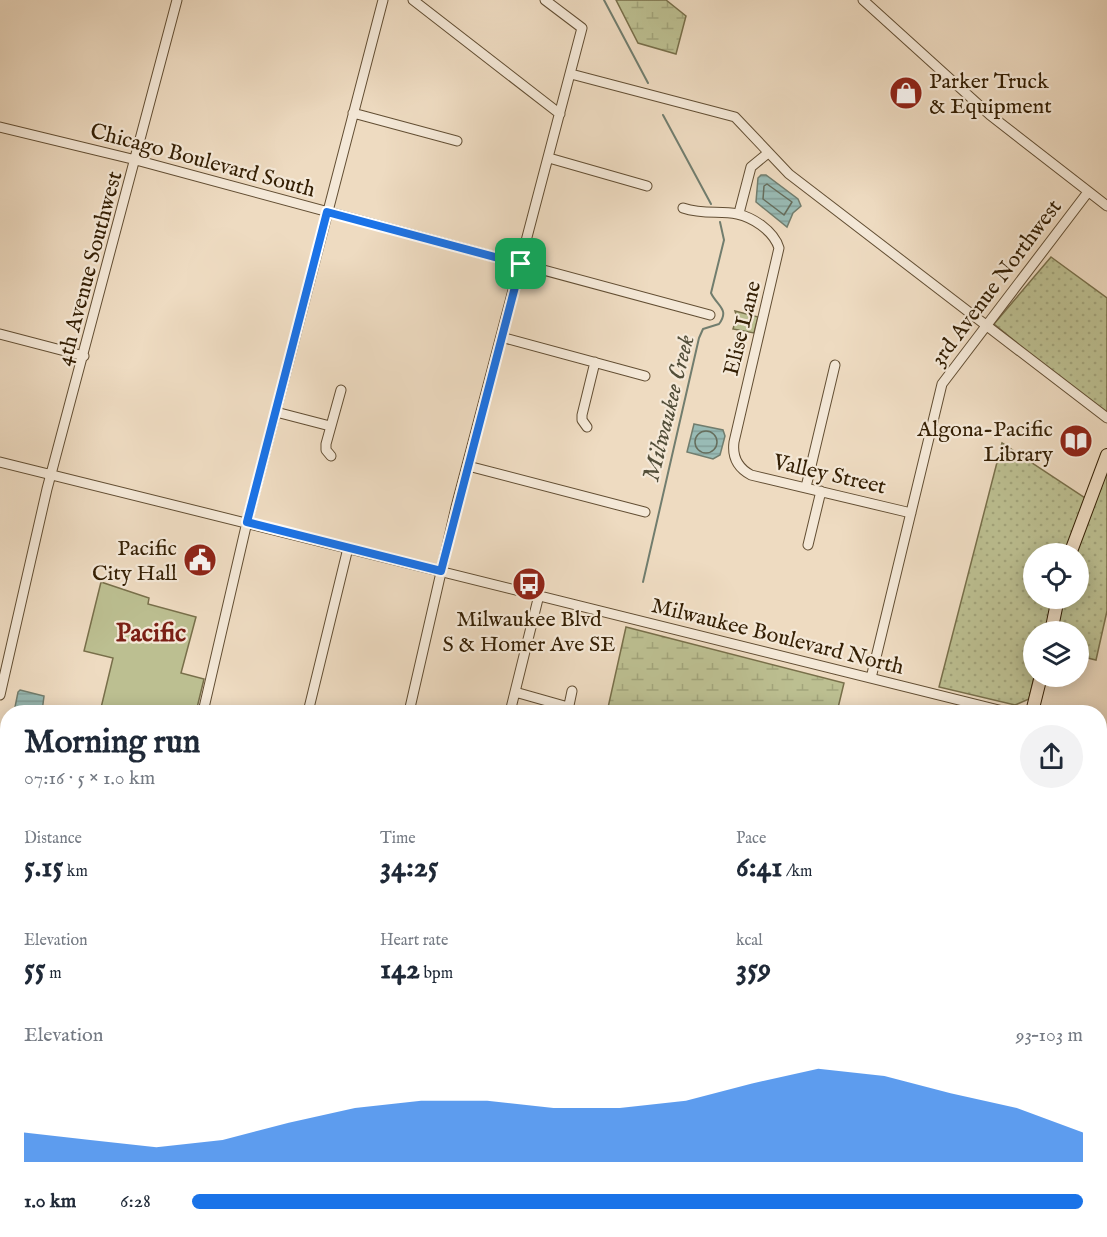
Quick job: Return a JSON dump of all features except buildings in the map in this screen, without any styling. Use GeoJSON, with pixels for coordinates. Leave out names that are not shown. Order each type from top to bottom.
{"type":"FeatureCollection","features":[{"type":"Feature","properties":{"kind":"main road"},"geometry":{"type":"LineString","coordinates":[[1074,543],[1107,455]]}},
{"type":"Feature","properties":{"kind":"main road"},"geometry":{"type":"LineString","coordinates":[[1034,705],[1038,687]]}},
{"type":"Feature","properties":{"kind":"street","name":"4th Avenue Southwest"},"geometry":{"type":"LineString","coordinates":[[0,695],[51,475],[136,160],[176,0]]}},
{"type":"Feature","properties":{"kind":"street"},"geometry":{"type":"LineString","coordinates":[[205,705],[247,522],[383,0]]}},
{"type":"Feature","properties":{"kind":"street"},"geometry":{"type":"LineString","coordinates":[[412,0],[560,114]]}},
{"type":"Feature","properties":{"kind":"street"},"geometry":{"type":"LineString","coordinates":[[411,705],[441,571],[582,28],[545,0]]}},
{"type":"Feature","properties":{"kind":"street"},"geometry":{"type":"LineString","coordinates":[[863,0],[990,115],[1107,206]]}},
{"type":"Feature","properties":{"kind":"street"},"geometry":{"type":"LineString","coordinates":[[571,74],[735,117],[789,174],[1107,418]]}},
{"type":"Feature","properties":{"kind":"street"},"geometry":{"type":"LineString","coordinates":[[353,113],[457,141]]}},
{"type":"Feature","properties":{"kind":"street","name":"Chicago Boulevard South"},"geometry":{"type":"LineString","coordinates":[[0,127],[136,160],[710,315]]}},
{"type":"Feature","properties":{"kind":"street"},"geometry":{"type":"LineString","coordinates":[[683,208],[739,213],[751,167],[768,153]]}},
{"type":"Feature","properties":{"kind":"street"},"geometry":{"type":"LineString","coordinates":[[549,158],[647,186]]}},
{"type":"Feature","properties":{"kind":"street","name":"3rd Avenue Northwest"},"geometry":{"type":"LineString","coordinates":[[871,678],[942,384],[1088,192]]}},
{"type":"Feature","properties":{"kind":"street","name":"Elise Lane"},"geometry":{"type":"LineString","coordinates":[[739,213],[767,230],[777,242],[779,254],[734,442],[734,457],[742,469]]}},
{"type":"Feature","properties":{"kind":"street"},"geometry":{"type":"LineString","coordinates":[[0,334],[84,356]]}},
{"type":"Feature","properties":{"kind":"street"},"geometry":{"type":"LineString","coordinates":[[501,337],[645,376]]}},
{"type":"Feature","properties":{"kind":"street"},"geometry":{"type":"LineString","coordinates":[[587,427],[582,420],[582,415],[595,362]]}},
{"type":"Feature","properties":{"kind":"street"},"geometry":{"type":"LineString","coordinates":[[806,487],[836,365]]}},
{"type":"Feature","properties":{"kind":"street"},"geometry":{"type":"LineString","coordinates":[[331,456],[326,450],[326,444],[341,390]]}},
{"type":"Feature","properties":{"kind":"street"},"geometry":{"type":"LineString","coordinates":[[276,412],[330,426]]}},
{"type":"Feature","properties":{"kind":"street","name":"Milwaukee Boulevard North"},"geometry":{"type":"LineString","coordinates":[[0,462],[979,705]]}},
{"type":"Feature","properties":{"kind":"street"},"geometry":{"type":"LineString","coordinates":[[468,466],[645,512]]}},
{"type":"Feature","properties":{"kind":"street","name":"Valley Street"},"geometry":{"type":"LineString","coordinates":[[742,469],[751,475],[911,513]]}},
{"type":"Feature","properties":{"kind":"street"},"geometry":{"type":"LineString","coordinates":[[808,545],[821,491]]}},
{"type":"Feature","properties":{"kind":"street"},"geometry":{"type":"LineString","coordinates":[[310,705],[348,548]]}},
{"type":"Feature","properties":{"kind":"street"},"geometry":{"type":"LineString","coordinates":[[511,705],[539,596]]}},
{"type":"Feature","properties":{"kind":"street"},"geometry":{"type":"LineString","coordinates":[[569,705],[572,691]]}},
{"type":"Feature","properties":{"kind":"street"},"geometry":{"type":"LineString","coordinates":[[514,692],[553,705]]}},
{"type":"Feature","properties":{"kind":"green space"},"geometry":{"type":"Polygon","coordinates":[[[616,0],[666,0],[686,16],[676,54],[638,43],[616,0]]]}},
{"type":"Feature","properties":{"kind":"green space"},"geometry":{"type":"Polygon","coordinates":[[[1051,257],[1107,298],[1107,417],[994,324],[1051,257]]]}},
{"type":"Feature","properties":{"kind":"green space"},"geometry":{"type":"Polygon","coordinates":[[[735,311],[758,317],[754,333],[733,329],[737,317],[735,311]]]}},
{"type":"Feature","properties":{"kind":"green space"},"geometry":{"type":"Polygon","coordinates":[[[1002,443],[1088,500],[1107,455],[1107,611],[1096,660],[1089,658],[1089,621],[1023,621],[1023,687],[1032,687],[1029,699],[1015,705],[939,687],[1002,443]]]}},
{"type":"Feature","properties":{"kind":"green space"},"geometry":{"type":"Polygon","coordinates":[[[101,582],[149,598],[148,604],[196,617],[181,673],[204,679],[198,705],[102,705],[113,658],[84,651],[101,582]]]}},
{"type":"Feature","properties":{"kind":"green space"},"geometry":{"type":"Polygon","coordinates":[[[626,627],[844,683],[839,705],[609,705],[626,627]]]}},
{"type":"Feature","properties":{"kind":"water"},"geometry":{"type":"Polygon","coordinates":[[[766,175],[798,199],[801,206],[793,213],[787,227],[756,202],[758,178],[766,175]]]}},
{"type":"Feature","properties":{"kind":"water"},"geometry":{"type":"Polygon","coordinates":[[[694,424],[723,430],[725,436],[720,455],[713,459],[687,452],[694,424]]]}},
{"type":"Feature","properties":{"kind":"water"},"geometry":{"type":"Polygon","coordinates":[[[20,690],[44,696],[43,705],[15,705],[20,690]]]}},
{"type":"Feature","properties":{"kind":"waterway","name":"Milwaukee Creek"},"geometry":{"type":"LineString","coordinates":[[604,0],[648,83]]}},
{"type":"Feature","properties":{"kind":"waterway","name":"Milwaukee Creek"},"geometry":{"type":"LineString","coordinates":[[663,115],[711,204]]}},
{"type":"Feature","properties":{"kind":"waterway","name":"Milwaukee Creek"},"geometry":{"type":"LineString","coordinates":[[643,582],[699,338],[703,329],[719,324],[723,315],[723,311],[711,293],[724,240],[720,222]]}},
{"type":"Feature","properties":{"kind":"place","name":"Parker Truck & Equipment"},"geometry":{"type":"Point","coordinates":[906,93]}},
{"type":"Feature","properties":{"kind":"place","name":"Algona-Pacific Library"},"geometry":{"type":"Point","coordinates":[1076,441]}},
{"type":"Feature","properties":{"kind":"place","name":"Pacific City Hall"},"geometry":{"type":"Point","coordinates":[200,560]}},
{"type":"Feature","properties":{"kind":"place","name":"Milwaukee Blvd S & Homer Ave SE"},"geometry":{"type":"Point","coordinates":[529,584]}},
{"type":"Feature","properties":{"kind":"district","name":"Pacific"},"geometry":{"type":"Point","coordinates":[151,632]}},
{"type":"Feature","properties":{"kind":"route"},"geometry":{"type":"LineString","coordinates":[[327,212],[521,264],[441,571],[247,522],[327,212]]}}]}
